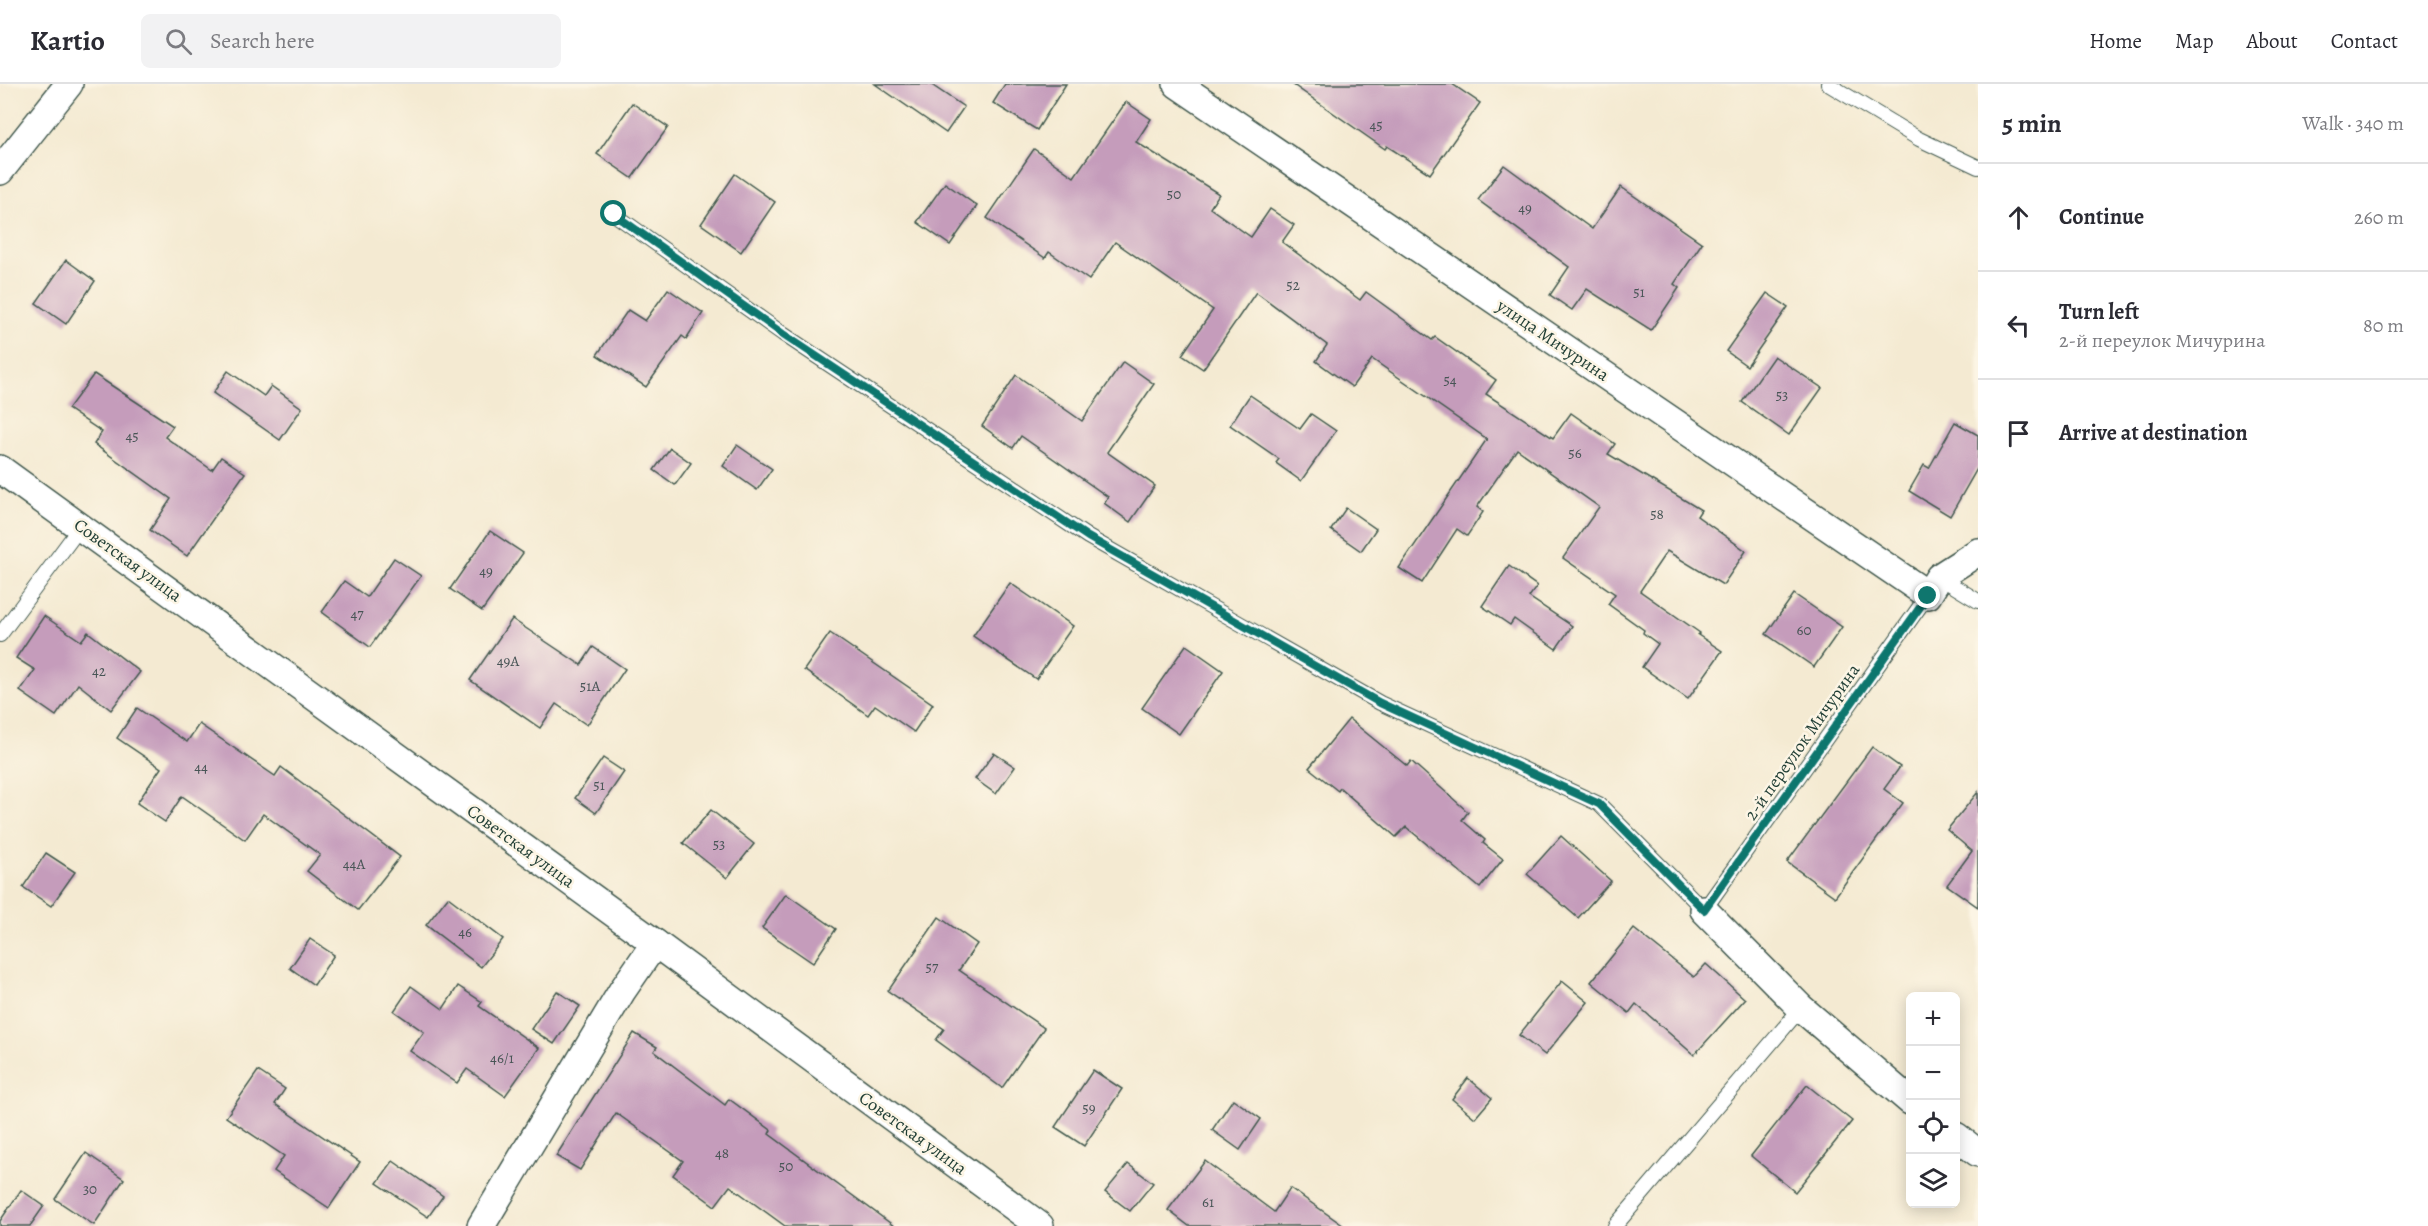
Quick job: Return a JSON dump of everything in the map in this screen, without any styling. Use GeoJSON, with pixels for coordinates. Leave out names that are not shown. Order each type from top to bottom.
{"type":"FeatureCollection","features":[{"type":"Feature","properties":{"kind":"street"},"geometry":{"type":"LineString","coordinates":[[0,171],[69,84]]}},
{"type":"Feature","properties":{"kind":"street","name":"улица Мичурина"},"geometry":{"type":"LineString","coordinates":[[1178,84],[1934,586]]}},
{"type":"Feature","properties":{"kind":"street","name":"Советская улица"},"geometry":{"type":"LineString","coordinates":[[0,469],[655,943],[1040,1226]]}},
{"type":"Feature","properties":{"kind":"street"},"geometry":{"type":"LineString","coordinates":[[1934,586],[1978,552]]}},
{"type":"Feature","properties":{"kind":"street"},"geometry":{"type":"LineString","coordinates":[[1704,910],[1801,1008],[1910,1100]]}},
{"type":"Feature","properties":{"kind":"street"},"geometry":{"type":"LineString","coordinates":[[481,1226],[622,991],[655,943]]}},
{"type":"Feature","properties":{"kind":"street"},"geometry":{"type":"LineString","coordinates":[[1960,1139],[1978,1153]]}},
{"type":"Feature","properties":{"kind":"lane"},"geometry":{"type":"LineString","coordinates":[[1828,84],[1919,139],[1978,167]]}},
{"type":"Feature","properties":{"kind":"lane"},"geometry":{"type":"LineString","coordinates":[[614,214],[783,334],[1088,537],[1380,703],[1599,804],[1704,910]]}},
{"type":"Feature","properties":{"kind":"lane"},"geometry":{"type":"LineString","coordinates":[[0,635],[81,526]]}},
{"type":"Feature","properties":{"kind":"lane"},"geometry":{"type":"LineString","coordinates":[[1934,586],[1978,601]]}},
{"type":"Feature","properties":{"kind":"lane","name":"2-й переулок Мичурина"},"geometry":{"type":"LineString","coordinates":[[1704,910],[1934,586]]}},
{"type":"Feature","properties":{"kind":"lane"},"geometry":{"type":"LineString","coordinates":[[1615,1226],[1801,1008]]}},
{"type":"Feature","properties":{"kind":"building"},"geometry":{"type":"Polygon","coordinates":[[[875,84],[930,84],[964,107],[946,133],[875,84]]]}},
{"type":"Feature","properties":{"kind":"building"},"geometry":{"type":"Polygon","coordinates":[[[1005,84],[1066,84],[1037,130],[993,103],[1005,84]]]}},
{"type":"Feature","properties":{"kind":"building"},"geometry":{"type":"Polygon","coordinates":[[[1292,84],[1452,84],[1480,103],[1430,174],[1387,146],[1385,149],[1292,84]]]}},
{"type":"Feature","properties":{"kind":"building"},"geometry":{"type":"Polygon","coordinates":[[[1126,102],[1151,119],[1136,142],[1219,194],[1210,208],[1251,237],[1270,209],[1294,225],[1282,242],[1360,300],[1366,292],[1432,340],[1435,337],[1496,380],[1486,394],[1553,438],[1571,413],[1615,444],[1608,454],[1701,510],[1697,516],[1746,551],[1723,585],[1667,551],[1640,591],[1722,651],[1688,699],[1642,667],[1658,644],[1643,633],[1644,630],[1608,604],[1615,594],[1563,558],[1599,507],[1517,449],[1477,507],[1483,512],[1467,536],[1457,529],[1422,583],[1399,568],[1487,439],[1372,359],[1352,387],[1316,361],[1327,345],[1256,292],[1203,369],[1182,355],[1213,310],[1115,242],[1089,280],[1049,252],[1045,258],[987,218],[1034,149],[1074,177],[1126,102]]]}},
{"type":"Feature","properties":{"kind":"building"},"geometry":{"type":"Polygon","coordinates":[[[632,103],[668,127],[632,178],[597,154],[632,103]]]}},
{"type":"Feature","properties":{"kind":"building"},"geometry":{"type":"Polygon","coordinates":[[[1504,165],[1592,229],[1621,187],[1702,243],[1674,284],[1679,288],[1651,330],[1587,289],[1572,310],[1550,295],[1569,267],[1478,200],[1504,165]]]}},
{"type":"Feature","properties":{"kind":"building"},"geometry":{"type":"Polygon","coordinates":[[[735,174],[775,202],[741,252],[701,224],[735,174]]]}},
{"type":"Feature","properties":{"kind":"building"},"geometry":{"type":"Polygon","coordinates":[[[945,183],[977,206],[950,245],[917,222],[945,183]]]}},
{"type":"Feature","properties":{"kind":"building"},"geometry":{"type":"Polygon","coordinates":[[[66,260],[95,281],[66,324],[36,303],[66,260]]]}},
{"type":"Feature","properties":{"kind":"building"},"geometry":{"type":"Polygon","coordinates":[[[668,289],[703,313],[686,339],[682,336],[646,387],[597,355],[628,310],[645,321],[668,289]]]}},
{"type":"Feature","properties":{"kind":"building"},"geometry":{"type":"Polygon","coordinates":[[[1767,293],[1788,307],[1747,366],[1726,351],[1767,293]]]}},
{"type":"Feature","properties":{"kind":"building"},"geometry":{"type":"Polygon","coordinates":[[[1774,356],[1822,388],[1789,435],[1742,402],[1774,356]]]}},
{"type":"Feature","properties":{"kind":"building"},"geometry":{"type":"Polygon","coordinates":[[[1123,362],[1154,384],[1107,452],[1155,486],[1130,522],[1104,503],[1108,497],[1021,436],[1013,448],[982,426],[1016,375],[1082,421],[1123,362]]]}},
{"type":"Feature","properties":{"kind":"building"},"geometry":{"type":"Polygon","coordinates":[[[228,371],[264,396],[271,386],[302,408],[280,440],[213,393],[228,371]]]}},
{"type":"Feature","properties":{"kind":"building"},"geometry":{"type":"Polygon","coordinates":[[[94,374],[173,426],[165,437],[212,470],[221,457],[245,473],[187,556],[150,530],[171,499],[94,444],[102,432],[68,409],[94,374]]]}},
{"type":"Feature","properties":{"kind":"building"},"geometry":{"type":"Polygon","coordinates":[[[1250,395],[1300,429],[1311,414],[1336,431],[1301,481],[1276,463],[1279,459],[1230,425],[1250,395]]]}},
{"type":"Feature","properties":{"kind":"building"},"geometry":{"type":"Polygon","coordinates":[[[1955,422],[1978,435],[1978,467],[1950,516],[1909,491],[1924,465],[1929,468],[1955,422]]]}},
{"type":"Feature","properties":{"kind":"building"},"geometry":{"type":"Polygon","coordinates":[[[737,445],[772,469],[757,490],[723,466],[737,445]]]}},
{"type":"Feature","properties":{"kind":"building"},"geometry":{"type":"Polygon","coordinates":[[[670,448],[691,463],[675,485],[654,470],[670,448]]]}},
{"type":"Feature","properties":{"kind":"building"},"geometry":{"type":"Polygon","coordinates":[[[1346,508],[1376,529],[1361,551],[1331,530],[1346,508]]]}},
{"type":"Feature","properties":{"kind":"building"},"geometry":{"type":"Polygon","coordinates":[[[490,531],[523,553],[482,611],[450,589],[490,531]]]}},
{"type":"Feature","properties":{"kind":"building"},"geometry":{"type":"Polygon","coordinates":[[[394,558],[421,576],[370,647],[322,612],[344,581],[367,597],[394,558]]]}},
{"type":"Feature","properties":{"kind":"building"},"geometry":{"type":"Polygon","coordinates":[[[1509,566],[1537,586],[1529,597],[1572,626],[1556,649],[1514,619],[1510,625],[1482,606],[1509,566]]]}},
{"type":"Feature","properties":{"kind":"building"},"geometry":{"type":"Polygon","coordinates":[[[1010,583],[1073,626],[1036,679],[973,636],[1010,583]]]}},
{"type":"Feature","properties":{"kind":"building"},"geometry":{"type":"Polygon","coordinates":[[[1794,594],[1842,627],[1814,667],[1766,634],[1794,594]]]}},
{"type":"Feature","properties":{"kind":"building"},"geometry":{"type":"Polygon","coordinates":[[[44,616],[81,641],[88,632],[140,672],[111,710],[78,684],[56,716],[20,691],[35,670],[16,658],[44,616]]]}},
{"type":"Feature","properties":{"kind":"building"},"geometry":{"type":"Polygon","coordinates":[[[512,619],[581,665],[593,647],[625,669],[587,725],[556,704],[540,728],[470,680],[512,619]]]}},
{"type":"Feature","properties":{"kind":"building"},"geometry":{"type":"Polygon","coordinates":[[[830,633],[933,704],[914,732],[875,705],[868,715],[804,670],[830,633]]]}},
{"type":"Feature","properties":{"kind":"building"},"geometry":{"type":"Polygon","coordinates":[[[1186,645],[1223,671],[1179,734],[1142,708],[1186,645]]]}},
{"type":"Feature","properties":{"kind":"building"},"geometry":{"type":"Polygon","coordinates":[[[137,708],[187,742],[199,724],[275,776],[281,767],[400,857],[358,910],[307,871],[320,855],[263,814],[245,840],[182,796],[165,822],[137,803],[161,768],[117,738],[137,708]]]}},
{"type":"Feature","properties":{"kind":"building"},"geometry":{"type":"Polygon","coordinates":[[[1349,719],[1407,766],[1411,761],[1468,812],[1462,820],[1485,840],[1483,843],[1503,859],[1480,888],[1406,827],[1396,837],[1340,788],[1338,791],[1309,768],[1349,719]]]}},
{"type":"Feature","properties":{"kind":"building"},"geometry":{"type":"Polygon","coordinates":[[[1872,747],[1900,767],[1884,789],[1903,803],[1835,897],[1787,862],[1872,747]]]}},
{"type":"Feature","properties":{"kind":"building"},"geometry":{"type":"Polygon","coordinates":[[[994,753],[1015,767],[996,794],[975,779],[994,753]]]}},
{"type":"Feature","properties":{"kind":"building"},"geometry":{"type":"Polygon","coordinates":[[[603,758],[624,772],[596,813],[575,798],[603,758]]]}},
{"type":"Feature","properties":{"kind":"building"},"geometry":{"type":"Polygon","coordinates":[[[1978,792],[1978,907],[1947,885],[1972,851],[1947,830],[1978,792]]]}},
{"type":"Feature","properties":{"kind":"building"},"geometry":{"type":"Polygon","coordinates":[[[711,810],[754,844],[727,878],[683,843],[711,810]]]}},
{"type":"Feature","properties":{"kind":"building"},"geometry":{"type":"Polygon","coordinates":[[[1561,836],[1611,881],[1578,918],[1527,874],[1561,836]]]}},
{"type":"Feature","properties":{"kind":"building"},"geometry":{"type":"Polygon","coordinates":[[[46,853],[75,872],[51,906],[23,887],[46,853]]]}},
{"type":"Feature","properties":{"kind":"building"},"geometry":{"type":"Polygon","coordinates":[[[786,894],[836,929],[813,963],[762,928],[786,894]]]}},
{"type":"Feature","properties":{"kind":"building"},"geometry":{"type":"Polygon","coordinates":[[[448,897],[503,939],[481,967],[426,925],[448,897]]]}},
{"type":"Feature","properties":{"kind":"building"},"geometry":{"type":"Polygon","coordinates":[[[939,917],[977,944],[959,970],[1044,1028],[1002,1088],[936,1040],[944,1029],[888,991],[939,917]]]}},
{"type":"Feature","properties":{"kind":"building"},"geometry":{"type":"Polygon","coordinates":[[[1634,929],[1694,977],[1706,964],[1745,999],[1694,1055],[1636,1004],[1629,1013],[1591,982],[1634,929]]]}},
{"type":"Feature","properties":{"kind":"building"},"geometry":{"type":"Polygon","coordinates":[[[310,939],[334,955],[314,985],[290,968],[310,939]]]}},
{"type":"Feature","properties":{"kind":"building"},"geometry":{"type":"Polygon","coordinates":[[[1562,981],[1588,1002],[1545,1055],[1519,1035],[1562,981]]]}},
{"type":"Feature","properties":{"kind":"building"},"geometry":{"type":"Polygon","coordinates":[[[411,986],[443,1009],[458,986],[482,1002],[479,1006],[539,1048],[505,1096],[467,1069],[457,1083],[410,1051],[424,1032],[394,1011],[411,986]]]}},
{"type":"Feature","properties":{"kind":"building"},"geometry":{"type":"Polygon","coordinates":[[[557,991],[580,1006],[554,1044],[531,1029],[557,991]]]}},
{"type":"Feature","properties":{"kind":"building"},"geometry":{"type":"Polygon","coordinates":[[[634,1033],[657,1047],[654,1051],[725,1105],[729,1099],[771,1130],[769,1134],[894,1226],[785,1226],[730,1186],[715,1206],[673,1175],[683,1161],[616,1113],[580,1170],[556,1156],[634,1033]]]}},
{"type":"Feature","properties":{"kind":"building"},"geometry":{"type":"Polygon","coordinates":[[[1093,1070],[1122,1089],[1084,1146],[1055,1127],[1093,1070]]]}},
{"type":"Feature","properties":{"kind":"building"},"geometry":{"type":"Polygon","coordinates":[[[258,1071],[285,1089],[275,1104],[360,1162],[329,1208],[274,1171],[284,1156],[226,1117],[258,1071]]]}},
{"type":"Feature","properties":{"kind":"building"},"geometry":{"type":"Polygon","coordinates":[[[1468,1078],[1492,1098],[1475,1118],[1452,1099],[1468,1078]]]}},
{"type":"Feature","properties":{"kind":"building"},"geometry":{"type":"Polygon","coordinates":[[[1807,1085],[1852,1121],[1795,1192],[1751,1156],[1807,1085]]]}},
{"type":"Feature","properties":{"kind":"building"},"geometry":{"type":"Polygon","coordinates":[[[1233,1099],[1261,1119],[1240,1150],[1212,1130],[1233,1099]]]}},
{"type":"Feature","properties":{"kind":"building"},"geometry":{"type":"Polygon","coordinates":[[[86,1153],[124,1179],[94,1225],[55,1199],[86,1153]]]}},
{"type":"Feature","properties":{"kind":"building"},"geometry":{"type":"Polygon","coordinates":[[[393,1161],[443,1196],[428,1217],[377,1183],[393,1161]]]}},
{"type":"Feature","properties":{"kind":"building"},"geometry":{"type":"Polygon","coordinates":[[[1205,1161],[1274,1212],[1290,1188],[1344,1226],[1189,1226],[1168,1210],[1205,1161]]]}},
{"type":"Feature","properties":{"kind":"building"},"geometry":{"type":"Polygon","coordinates":[[[1128,1164],[1153,1183],[1130,1211],[1105,1192],[1128,1164]]]}},
{"type":"Feature","properties":{"kind":"building"},"geometry":{"type":"Polygon","coordinates":[[[21,1190],[44,1206],[30,1226],[0,1226],[0,1221],[21,1190]]]}},
{"type":"Feature","properties":{"kind":"route"},"geometry":{"type":"LineString","coordinates":[[614,214],[783,334],[1088,537],[1380,703],[1599,804],[1704,910],[1928,596]]}}]}
